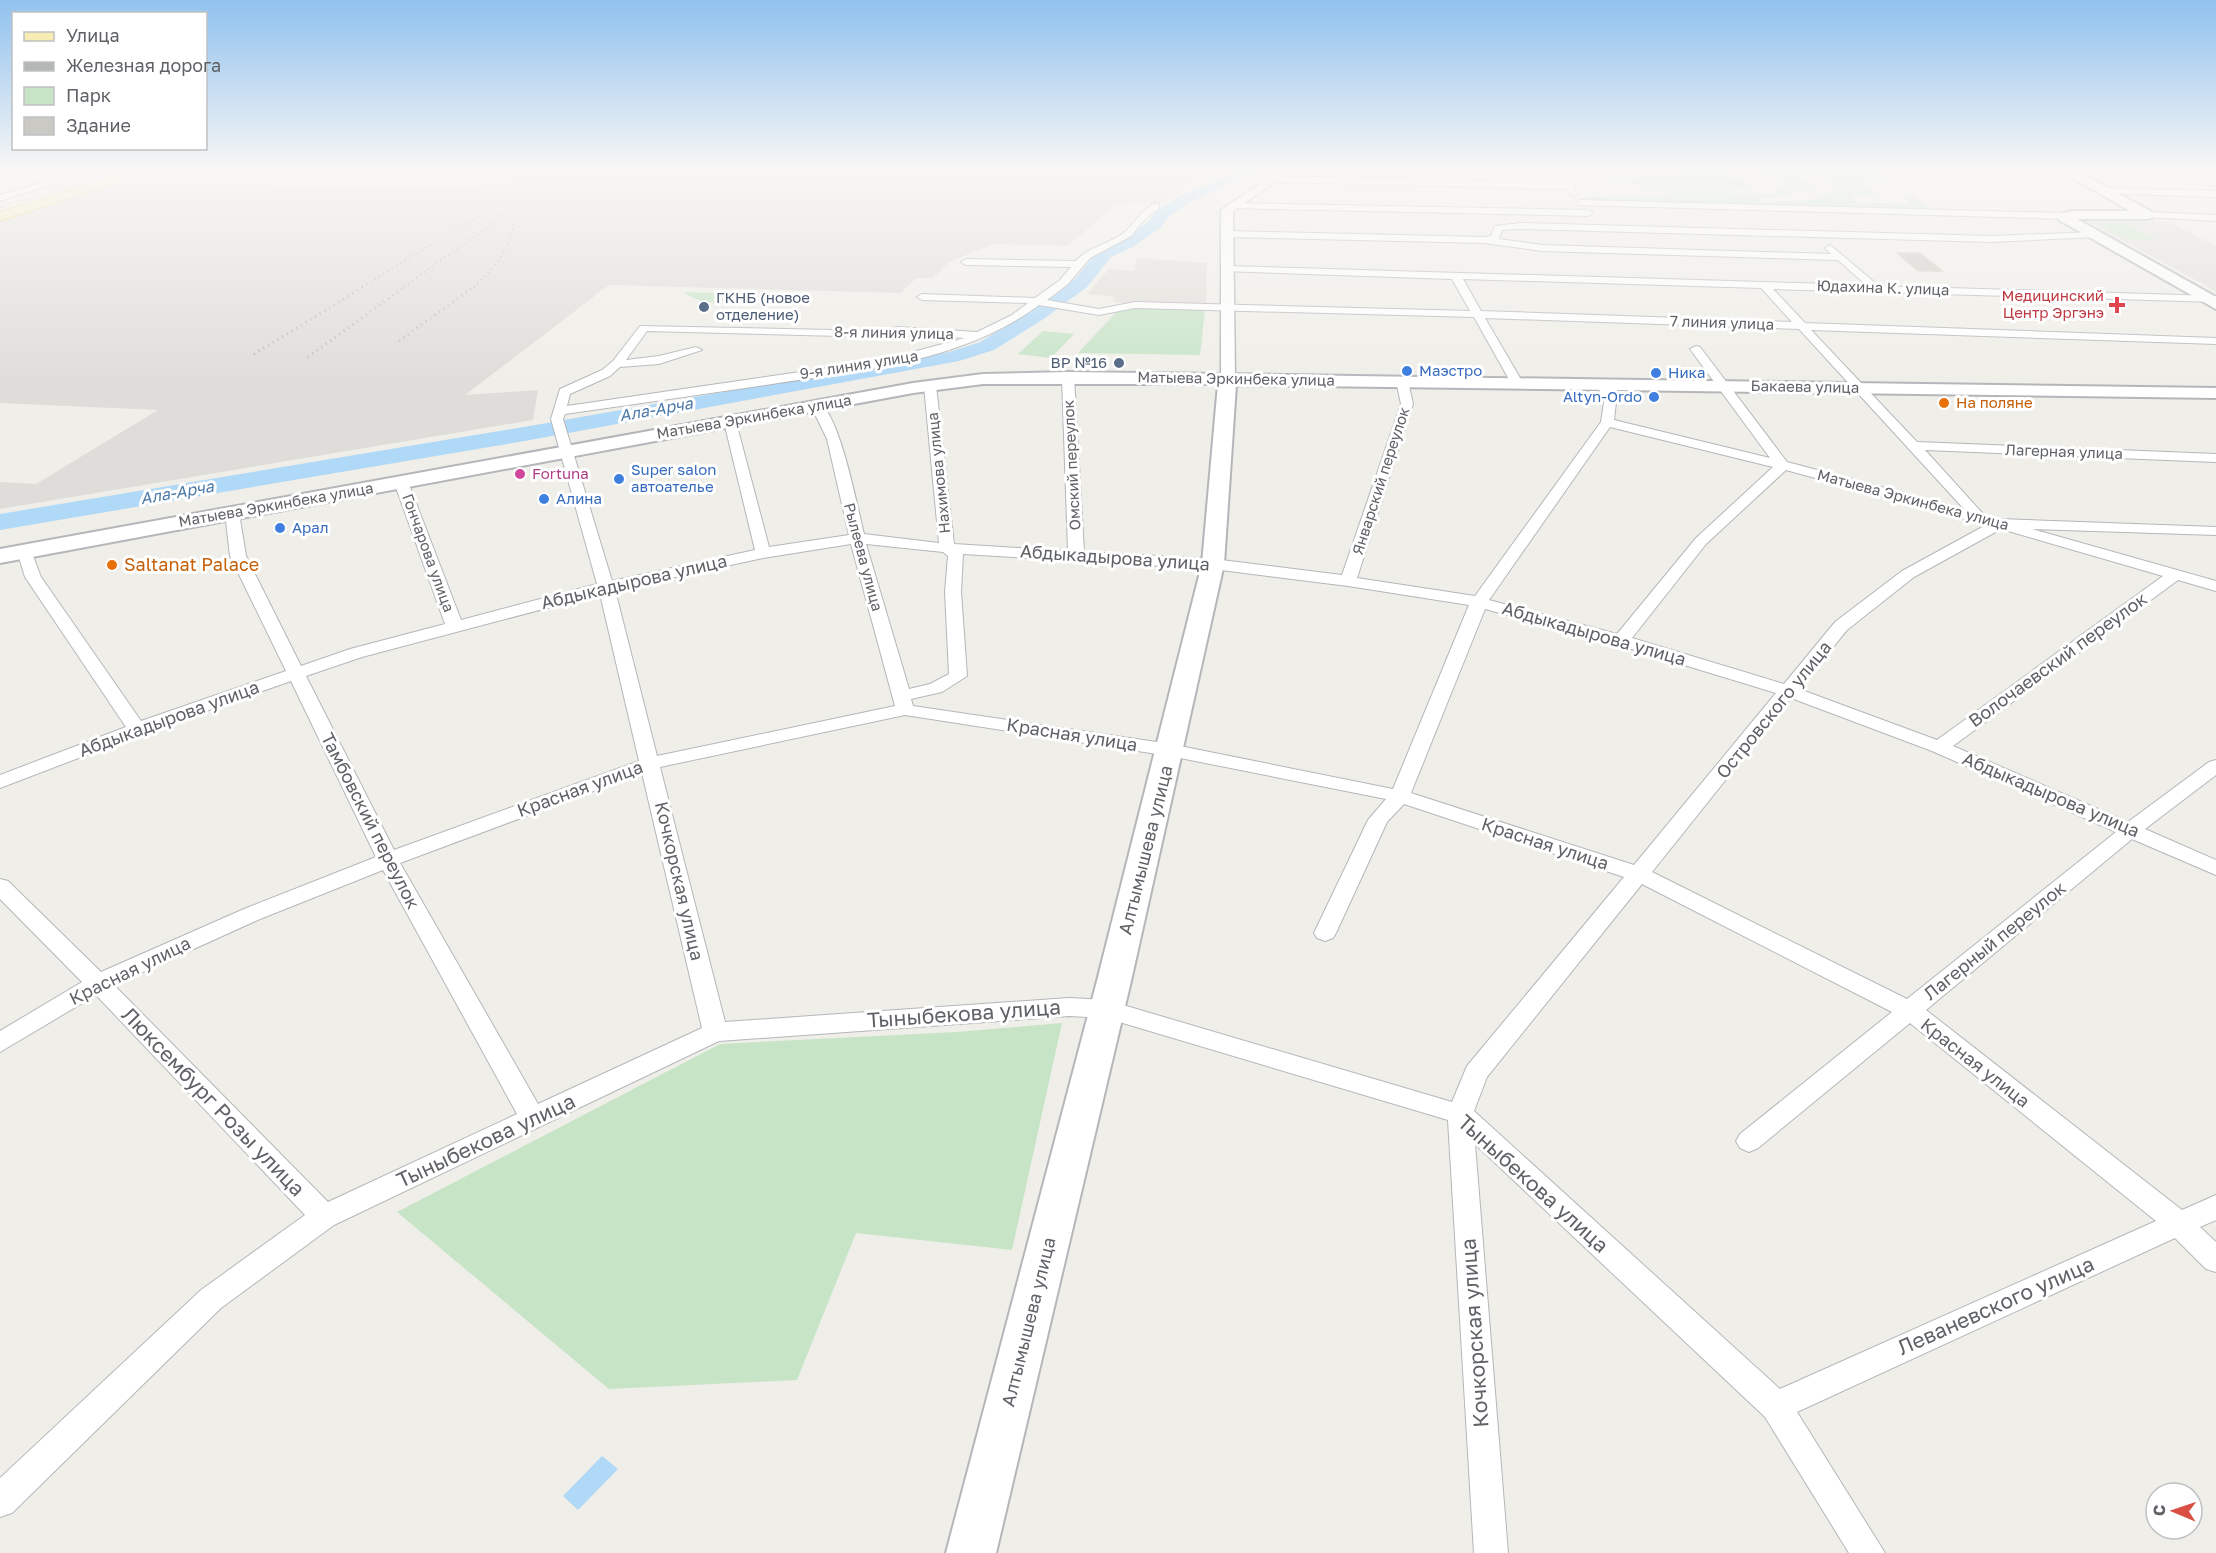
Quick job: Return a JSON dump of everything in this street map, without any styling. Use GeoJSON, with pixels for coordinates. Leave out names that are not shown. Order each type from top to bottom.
{"type":"FeatureCollection","features":[{"type":"Feature","properties":{"kind":"main road"},"geometry":{"type":"LineString","coordinates":[[2105,240],[2212,300]]}},
{"type":"Feature","properties":{"kind":"main road","name":"Матыева Эркинбека улица"},"geometry":{"type":"LineString","coordinates":[[0,555],[401,482],[565,443],[730,422],[930,386],[993,378],[1228,378],[1517,383]]}},
{"type":"Feature","properties":{"kind":"main road","name":"Алтымышева улица"},"geometry":{"type":"LineString","coordinates":[[971,1553],[1170,750],[1213,564],[1228,378]]}},
{"type":"Feature","properties":{"kind":"main road","name":"Бакаева улица"},"geometry":{"type":"LineString","coordinates":[[1517,383],[2216,393]]}},
{"type":"Feature","properties":{"kind":"street","name":"9-я линия улица"},"geometry":{"type":"LineString","coordinates":[[558,415],[883,364],[946,349],[1005,324],[1064,282],[1093,251],[1116,240]]}},
{"type":"Feature","properties":{"kind":"street","name":"Алтымышева улица"},"geometry":{"type":"LineString","coordinates":[[1226,240],[1228,378]]}},
{"type":"Feature","properties":{"kind":"street"},"geometry":{"type":"LineString","coordinates":[[1487,240],[1531,247],[1839,256]]}},
{"type":"Feature","properties":{"kind":"street"},"geometry":{"type":"LineString","coordinates":[[1607,240],[1619,260]]}},
{"type":"Feature","properties":{"kind":"street"},"geometry":{"type":"LineString","coordinates":[[1823,240],[1875,288]]}},
{"type":"Feature","properties":{"kind":"street"},"geometry":{"type":"LineString","coordinates":[[966,262],[1079,264]]}},
{"type":"Feature","properties":{"kind":"street","name":"Юдахина К. улица"},"geometry":{"type":"LineString","coordinates":[[1227,269],[1763,284],[2212,300]]}},
{"type":"Feature","properties":{"kind":"street"},"geometry":{"type":"LineString","coordinates":[[1625,271],[1631,281]]}},
{"type":"Feature","properties":{"kind":"street"},"geometry":{"type":"LineString","coordinates":[[1456,276],[1517,383]]}},
{"type":"Feature","properties":{"kind":"street"},"geometry":{"type":"LineString","coordinates":[[1763,284],[1978,517]]}},
{"type":"Feature","properties":{"kind":"street","name":"7 линия улица"},"geometry":{"type":"LineString","coordinates":[[922,297],[1037,302],[1099,312],[1135,305],[1476,314],[2216,340]]}},
{"type":"Feature","properties":{"kind":"street","name":"8-я линия улица"},"geometry":{"type":"LineString","coordinates":[[558,415],[564,392],[606,374],[617,364],[644,328],[880,334],[898,330],[981,336]]}},
{"type":"Feature","properties":{"kind":"street"},"geometry":{"type":"LineString","coordinates":[[1621,640],[1701,541],[1783,466],[1726,386],[1696,349]]}},
{"type":"Feature","properties":{"kind":"street"},"geometry":{"type":"LineString","coordinates":[[617,364],[659,360],[696,350]]}},
{"type":"Feature","properties":{"kind":"street","name":"Омский переулок"},"geometry":{"type":"LineString","coordinates":[[1068,377],[1076,554]]}},
{"type":"Feature","properties":{"kind":"street","name":"Январский переулок"},"geometry":{"type":"LineString","coordinates":[[1348,580],[1407,404],[1402,381]]}},
{"type":"Feature","properties":{"kind":"street"},"geometry":{"type":"LineString","coordinates":[[1325,933],[1378,820],[1400,796],[1479,602],[1607,422],[1611,402],[1604,384]]}},
{"type":"Feature","properties":{"kind":"street","name":"Нахимова улица"},"geometry":{"type":"LineString","coordinates":[[903,703],[957,676],[953,592],[956,555],[947,548],[930,386]]}},
{"type":"Feature","properties":{"kind":"street","name":"Рылеева улица"},"geometry":{"type":"LineString","coordinates":[[817,406],[834,439],[856,538],[903,703]]}},
{"type":"Feature","properties":{"kind":"street"},"geometry":{"type":"LineString","coordinates":[[558,415],[565,443]]}},
{"type":"Feature","properties":{"kind":"street"},"geometry":{"type":"LineString","coordinates":[[730,422],[764,553]]}},
{"type":"Feature","properties":{"kind":"street","name":"Матыева Эркинбека улица"},"geometry":{"type":"LineString","coordinates":[[1607,422],[2001,523],[2216,586]]}},
{"type":"Feature","properties":{"kind":"street","name":"Кочкорская улица"},"geometry":{"type":"LineString","coordinates":[[565,443],[606,587],[716,1032]]}},
{"type":"Feature","properties":{"kind":"street","name":"Лагерная улица"},"geometry":{"type":"LineString","coordinates":[[1913,446],[2216,458]]}},
{"type":"Feature","properties":{"kind":"street","name":"Гончарова улица"},"geometry":{"type":"LineString","coordinates":[[401,482],[454,625]]}},
{"type":"Feature","properties":{"kind":"street","name":"Тамбовский переулок"},"geometry":{"type":"LineString","coordinates":[[232,513],[238,556],[388,860],[533,1119]]}},
{"type":"Feature","properties":{"kind":"street"},"geometry":{"type":"LineString","coordinates":[[2001,523],[2216,531]]}},
{"type":"Feature","properties":{"kind":"street","name":"Островского улица"},"geometry":{"type":"LineString","coordinates":[[1460,1114],[1476,1073],[1641,875],[1841,626],[1908,574],[2001,523]]}},
{"type":"Feature","properties":{"kind":"street","name":"Абдыкадырова улица"},"geometry":{"type":"LineString","coordinates":[[0,782],[137,729],[356,653],[454,625],[606,587],[764,553],[856,538],[947,548],[1213,564],[1348,580],[1479,602],[1621,640],[1788,691],[1939,747],[2132,829],[2216,868]]}},
{"type":"Feature","properties":{"kind":"street"},"geometry":{"type":"LineString","coordinates":[[25,551],[33,577],[137,729]]}},
{"type":"Feature","properties":{"kind":"street","name":"Волочаевский переулок"},"geometry":{"type":"LineString","coordinates":[[1939,747],[2177,573]]}},
{"type":"Feature","properties":{"kind":"street","name":"Красная улица"},"geometry":{"type":"LineString","coordinates":[[0,1043],[98,983],[252,914],[388,860],[651,763],[903,703],[1170,750],[1400,796],[1641,875],[1908,1011],[2178,1223],[2216,1260]]}},
{"type":"Feature","properties":{"kind":"street","name":"Лагерный переулок"},"geometry":{"type":"LineString","coordinates":[[1749,1141],[2132,829],[2216,766]]}},
{"type":"Feature","properties":{"kind":"street","name":"Люксембург Розы улица"},"geometry":{"type":"LineString","coordinates":[[0,886],[98,983],[324,1216]]}},
{"type":"Feature","properties":{"kind":"street","name":"Тыныбекова улица"},"geometry":{"type":"LineString","coordinates":[[0,1501],[211,1299],[324,1216],[716,1032],[1057,1008],[1106,1010],[1460,1114],[1776,1406],[1868,1553]]}},
{"type":"Feature","properties":{"kind":"street","name":"Кочкорская улица"},"geometry":{"type":"LineString","coordinates":[[1460,1114],[1491,1553]]}},
{"type":"Feature","properties":{"kind":"street","name":"Леваневского улица"},"geometry":{"type":"LineString","coordinates":[[1776,1406],[2216,1207]]}},
{"type":"Feature","properties":{"kind":"shaded area"},"geometry":{"type":"Polygon","coordinates":[[[0,240],[1074,240],[1068,246],[993,244],[949,262],[933,278],[916,278],[901,293],[609,285],[465,395],[538,390],[533,420],[0,509],[0,482],[36,484],[158,410],[0,403],[0,240]]]}},
{"type":"Feature","properties":{"kind":"shaded area"},"geometry":{"type":"Polygon","coordinates":[[[2123,240],[2205,240],[2216,246],[2216,291],[2123,240]]]}},
{"type":"Feature","properties":{"kind":"shaded area"},"geometry":{"type":"Polygon","coordinates":[[[1137,258],[1207,263],[1206,306],[1130,304],[1112,301],[1115,297],[1087,294],[1109,269],[1134,271],[1137,258]]]}},
{"type":"Feature","properties":{"kind":"green space"},"geometry":{"type":"Polygon","coordinates":[[[683,292],[746,294],[707,302],[683,292]]]}},
{"type":"Feature","properties":{"kind":"green space"},"geometry":{"type":"Polygon","coordinates":[[[1121,307],[1205,310],[1200,355],[1078,353],[1121,307]]]}},
{"type":"Feature","properties":{"kind":"green space"},"geometry":{"type":"Polygon","coordinates":[[[1043,331],[1074,334],[1051,358],[1018,354],[1043,331]]]}},
{"type":"Feature","properties":{"kind":"green space"},"geometry":{"type":"Polygon","coordinates":[[[1062,1023],[1012,1250],[856,1233],[797,1380],[609,1389],[397,1212],[720,1044],[957,1032],[1062,1023]]]}},
{"type":"Feature","properties":{"kind":"water"},"geometry":{"type":"Polygon","coordinates":[[[602,1456],[618,1469],[578,1510],[563,1496],[602,1456]]]}},
{"type":"Feature","properties":{"kind":"building"},"geometry":{"type":"Polygon","coordinates":[[[1897,253],[1920,253],[1942,271],[1918,271],[1897,253]]]}},
{"type":"Feature","properties":{"kind":"waterway","name":"Ала-Арча"},"geometry":{"type":"LineString","coordinates":[[0,522],[530,433],[952,357],[987,346],[1038,314],[1081,283],[1105,253],[1132,240]]}},
{"type":"Feature","properties":{"kind":"railway"},"geometry":{"type":"LineString","coordinates":[[362,287],[439,240]]}},
{"type":"Feature","properties":{"kind":"railway"},"geometry":{"type":"LineString","coordinates":[[404,287],[469,240]]}},
{"type":"Feature","properties":{"kind":"railway"},"geometry":{"type":"LineString","coordinates":[[475,286],[497,262],[509,240]]}},
{"type":"Feature","properties":{"kind":"railway"},"geometry":{"type":"LineString","coordinates":[[254,354],[365,286]]}},
{"type":"Feature","properties":{"kind":"railway"},"geometry":{"type":"LineString","coordinates":[[308,357],[406,286]]}},
{"type":"Feature","properties":{"kind":"railway"},"geometry":{"type":"LineString","coordinates":[[399,341],[475,286]]}},
{"type":"Feature","properties":{"kind":"place","name":"Медицинский Центр Эргэнэ"},"geometry":{"type":"Point","coordinates":[2117,305]}},
{"type":"Feature","properties":{"kind":"place","name":"ГКНБ (новое отделение)"},"geometry":{"type":"Point","coordinates":[704,307]}},
{"type":"Feature","properties":{"kind":"place","name":"BP №16"},"geometry":{"type":"Point","coordinates":[1119,363]}},
{"type":"Feature","properties":{"kind":"place","name":"Маэстро"},"geometry":{"type":"Point","coordinates":[1407,371]}},
{"type":"Feature","properties":{"kind":"place","name":"Ника"},"geometry":{"type":"Point","coordinates":[1656,373]}},
{"type":"Feature","properties":{"kind":"place","name":"Altyn-Ordo"},"geometry":{"type":"Point","coordinates":[1654,397]}},
{"type":"Feature","properties":{"kind":"place","name":"На поляне"},"geometry":{"type":"Point","coordinates":[1944,403]}},
{"type":"Feature","properties":{"kind":"place","name":"Fortuna"},"geometry":{"type":"Point","coordinates":[520,474]}},
{"type":"Feature","properties":{"kind":"place","name":"Super salon автоателье"},"geometry":{"type":"Point","coordinates":[619,479]}},
{"type":"Feature","properties":{"kind":"place","name":"Алина"},"geometry":{"type":"Point","coordinates":[544,499]}},
{"type":"Feature","properties":{"kind":"place","name":"Арал"},"geometry":{"type":"Point","coordinates":[280,528]}},
{"type":"Feature","properties":{"kind":"place","name":"Saltanat Palace"},"geometry":{"type":"Point","coordinates":[112,565]}}]}
